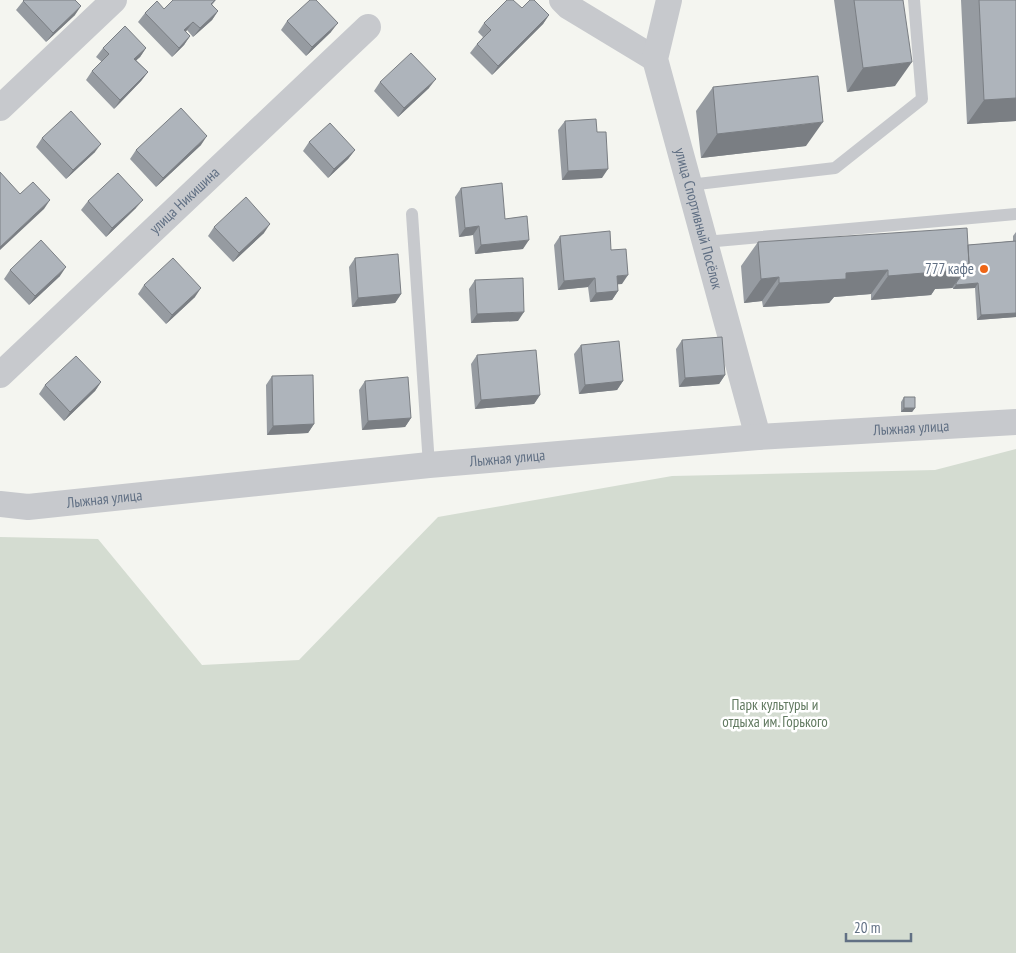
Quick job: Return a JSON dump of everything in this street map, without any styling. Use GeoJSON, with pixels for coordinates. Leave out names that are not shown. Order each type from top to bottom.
{"type":"FeatureCollection","features":[{"type":"Feature","properties":{"kind":"street"},"geometry":{"type":"LineString","coordinates":[[0,108],[114,0]]}},
{"type":"Feature","properties":{"kind":"street"},"geometry":{"type":"LineString","coordinates":[[562,0],[569,7],[655,59]]}},
{"type":"Feature","properties":{"kind":"street","name":"улица Спортивный Посёлок"},"geometry":{"type":"LineString","coordinates":[[669,0],[655,59],[758,437]]}},
{"type":"Feature","properties":{"kind":"street","name":"улица Никишина"},"geometry":{"type":"LineString","coordinates":[[0,375],[368,27]]}},
{"type":"Feature","properties":{"kind":"street","name":"Лыжная улица"},"geometry":{"type":"LineString","coordinates":[[0,504],[28,507],[429,465],[758,437],[1016,422]]}},
{"type":"Feature","properties":{"kind":"lane"},"geometry":{"type":"LineString","coordinates":[[690,185],[835,168],[922,99],[914,0]]}},
{"type":"Feature","properties":{"kind":"lane"},"geometry":{"type":"LineString","coordinates":[[412,214],[429,465]]}},
{"type":"Feature","properties":{"kind":"lane"},"geometry":{"type":"LineString","coordinates":[[705,242],[1016,214]]}},
{"type":"Feature","properties":{"kind":"green space","name":"Парк культуры и отдыха им. Горького"},"geometry":{"type":"Polygon","coordinates":[[[1016,449],[1016,953],[0,953],[0,537],[98,539],[202,665],[299,660],[438,517],[672,476],[935,470],[1016,449]]]}},
{"type":"Feature","properties":{"kind":"building"},"geometry":{"type":"Polygon","coordinates":[[[24,0],[75,0],[81,6],[53,33],[24,0]]]}},
{"type":"Feature","properties":{"kind":"building"},"geometry":{"type":"Polygon","coordinates":[[[173,0],[215,0],[211,4],[218,11],[200,28],[193,22],[184,30],[190,36],[179,48],[145,13],[157,1],[164,9],[173,0]]]}},
{"type":"Feature","properties":{"kind":"building"},"geometry":{"type":"Polygon","coordinates":[[[310,0],[316,0],[338,23],[312,47],[287,21],[310,0]]]}},
{"type":"Feature","properties":{"kind":"building"},"geometry":{"type":"Polygon","coordinates":[[[507,0],[513,0],[522,8],[530,0],[534,0],[549,15],[498,66],[477,44],[491,30],[484,23],[507,0]]]}},
{"type":"Feature","properties":{"kind":"building"},"geometry":{"type":"Polygon","coordinates":[[[854,0],[903,0],[912,62],[863,68],[854,0]]]}},
{"type":"Feature","properties":{"kind":"building"},"geometry":{"type":"Polygon","coordinates":[[[979,0],[1016,0],[1016,98],[984,100],[979,0]]]}},
{"type":"Feature","properties":{"kind":"building"},"geometry":{"type":"Polygon","coordinates":[[[125,26],[146,48],[134,59],[148,72],[120,100],[92,71],[109,54],[103,48],[125,26]]]}},
{"type":"Feature","properties":{"kind":"building"},"geometry":{"type":"Polygon","coordinates":[[[411,53],[436,79],[404,108],[380,82],[411,53]]]}},
{"type":"Feature","properties":{"kind":"building"},"geometry":{"type":"Polygon","coordinates":[[[818,76],[823,122],[717,134],[713,87],[818,76]]]}},
{"type":"Feature","properties":{"kind":"building"},"geometry":{"type":"Polygon","coordinates":[[[181,108],[207,136],[163,178],[136,150],[181,108]]]}},
{"type":"Feature","properties":{"kind":"building"},"geometry":{"type":"Polygon","coordinates":[[[71,111],[101,144],[73,170],[42,138],[71,111]]]}},
{"type":"Feature","properties":{"kind":"building"},"geometry":{"type":"Polygon","coordinates":[[[596,119],[597,132],[606,132],[608,169],[568,171],[565,121],[596,119]]]}},
{"type":"Feature","properties":{"kind":"building"},"geometry":{"type":"Polygon","coordinates":[[[330,123],[355,150],[334,169],[309,142],[330,123]]]}},
{"type":"Feature","properties":{"kind":"building"},"geometry":{"type":"Polygon","coordinates":[[[0,172],[20,194],[33,182],[50,200],[0,247],[0,172]]]}},
{"type":"Feature","properties":{"kind":"building"},"geometry":{"type":"Polygon","coordinates":[[[118,173],[143,200],[112,228],[88,201],[118,173]]]}},
{"type":"Feature","properties":{"kind":"building"},"geometry":{"type":"Polygon","coordinates":[[[502,183],[505,219],[527,216],[529,240],[481,245],[479,226],[465,228],[461,188],[502,183]]]}},
{"type":"Feature","properties":{"kind":"building"},"geometry":{"type":"Polygon","coordinates":[[[246,197],[270,224],[239,253],[214,227],[246,197]]]}},
{"type":"Feature","properties":{"kind":"building"},"geometry":{"type":"Polygon","coordinates":[[[967,228],[969,264],[948,266],[948,271],[888,276],[888,270],[846,273],[846,279],[779,283],[779,277],[761,279],[758,242],[967,228]]]}},
{"type":"Feature","properties":{"kind":"building"},"geometry":{"type":"Polygon","coordinates":[[[610,231],[611,250],[626,249],[628,275],[617,276],[618,291],[596,293],[595,278],[564,281],[560,236],[610,231]]]}},
{"type":"Feature","properties":{"kind":"building"},"geometry":{"type":"Polygon","coordinates":[[[41,240],[66,267],[35,296],[10,270],[41,240]]]}},
{"type":"Feature","properties":{"kind":"building","name":"777 кафе"},"geometry":{"type":"Polygon","coordinates":[[[1016,241],[1016,313],[981,315],[978,283],[956,285],[969,264],[968,245],[1016,241]]]}},
{"type":"Feature","properties":{"kind":"building"},"geometry":{"type":"Polygon","coordinates":[[[398,254],[401,294],[358,298],[355,258],[398,254]]]}},
{"type":"Feature","properties":{"kind":"building"},"geometry":{"type":"Polygon","coordinates":[[[173,258],[201,288],[172,315],[144,285],[173,258]]]}},
{"type":"Feature","properties":{"kind":"building"},"geometry":{"type":"Polygon","coordinates":[[[523,278],[524,312],[477,314],[475,280],[523,278]]]}},
{"type":"Feature","properties":{"kind":"building"},"geometry":{"type":"Polygon","coordinates":[[[722,337],[725,375],[685,378],[682,340],[722,337]]]}},
{"type":"Feature","properties":{"kind":"building"},"geometry":{"type":"Polygon","coordinates":[[[619,341],[623,381],[585,385],[581,345],[619,341]]]}},
{"type":"Feature","properties":{"kind":"building"},"geometry":{"type":"Polygon","coordinates":[[[536,350],[540,395],[481,400],[477,355],[536,350]]]}},
{"type":"Feature","properties":{"kind":"building"},"geometry":{"type":"Polygon","coordinates":[[[76,356],[101,382],[70,412],[45,385],[76,356]]]}},
{"type":"Feature","properties":{"kind":"building"},"geometry":{"type":"Polygon","coordinates":[[[313,375],[314,424],[273,426],[272,376],[313,375]]]}},
{"type":"Feature","properties":{"kind":"building"},"geometry":{"type":"Polygon","coordinates":[[[408,377],[411,418],[368,421],[365,381],[408,377]]]}},
{"type":"Feature","properties":{"kind":"building"},"geometry":{"type":"Polygon","coordinates":[[[904,397],[915,397],[915,408],[904,408],[904,397]]]}},
{"type":"Feature","properties":{"kind":"place","name":"777 кафе"},"geometry":{"type":"Point","coordinates":[984,269]}}]}
